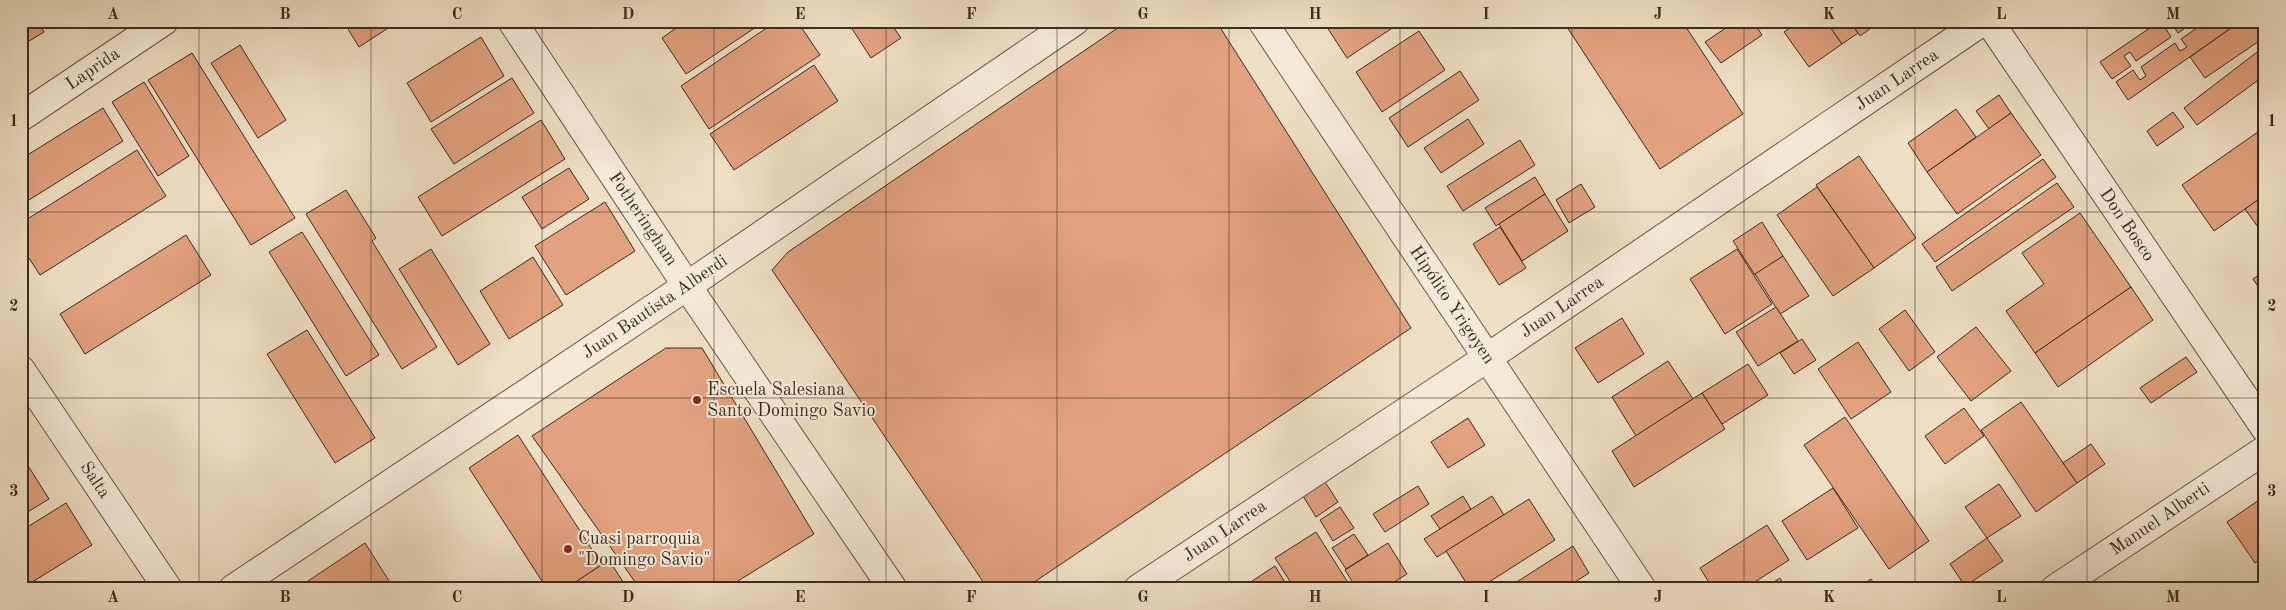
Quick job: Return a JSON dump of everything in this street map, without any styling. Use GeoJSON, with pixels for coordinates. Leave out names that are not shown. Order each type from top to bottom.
{"type":"FeatureCollection","features":[{"type":"Feature","properties":{"kind":"street","name":"Laprida"},"geometry":{"type":"LineString","coordinates":[[21,117],[164,21]]}},
{"type":"Feature","properties":{"kind":"street","name":"Fotheringham"},"geometry":{"type":"LineString","coordinates":[[512,21],[893,589]]}},
{"type":"Feature","properties":{"kind":"street","name":"Juan Bautista Alberdi"},"geometry":{"type":"LineString","coordinates":[[233,589],[688,286],[1075,21]]}},
{"type":"Feature","properties":{"kind":"street","name":"Hipólito Yrigoyen"},"geometry":{"type":"LineString","coordinates":[[1262,21],[1642,589]]}},
{"type":"Feature","properties":{"kind":"street","name":"Juan Larrea"},"geometry":{"type":"LineString","coordinates":[[1138,589],[1487,358],[1983,21]]}},
{"type":"Feature","properties":{"kind":"street","name":"Don Bosco"},"geometry":{"type":"LineString","coordinates":[[1989,21],[2265,428]]}},
{"type":"Feature","properties":{"kind":"street","name":"Salta"},"geometry":{"type":"LineString","coordinates":[[21,370],[168,589]]}},
{"type":"Feature","properties":{"kind":"street","name":"Manuel Alberti"},"geometry":{"type":"LineString","coordinates":[[2055,589],[2265,450]]}},
{"type":"Feature","properties":{"kind":"building"},"geometry":{"type":"Polygon","coordinates":[[[21,21],[38,21],[44,32],[21,46],[21,21]]]}},
{"type":"Feature","properties":{"kind":"building"},"geometry":{"type":"Polygon","coordinates":[[[343,21],[399,21],[359,47],[343,21]]]}},
{"type":"Feature","properties":{"kind":"building"},"geometry":{"type":"Polygon","coordinates":[[[686,21],[765,21],[686,74],[662,38],[686,21]]]}},
{"type":"Feature","properties":{"kind":"building"},"geometry":{"type":"Polygon","coordinates":[[[777,21],[797,21],[820,55],[709,129],[681,86],[777,21]]]}},
{"type":"Feature","properties":{"kind":"building"},"geometry":{"type":"Polygon","coordinates":[[[847,21],[889,21],[901,38],[871,58],[847,21]]]}},
{"type":"Feature","properties":{"kind":"building"},"geometry":{"type":"Polygon","coordinates":[[[1128,21],[1216,21],[1411,328],[1024,589],[988,589],[772,270],[788,252],[1128,21]]]}},
{"type":"Feature","properties":{"kind":"building"},"geometry":{"type":"Polygon","coordinates":[[[1323,21],[1403,21],[1347,58],[1323,21]]]}},
{"type":"Feature","properties":{"kind":"building"},"geometry":{"type":"Polygon","coordinates":[[[1563,21],[1682,21],[1743,114],[1660,169],[1563,21]]]}},
{"type":"Feature","properties":{"kind":"building"},"geometry":{"type":"Polygon","coordinates":[[[1736,21],[1753,21],[1762,35],[1721,63],[1705,42],[1736,21]]]}},
{"type":"Feature","properties":{"kind":"building"},"geometry":{"type":"Polygon","coordinates":[[[1800,21],[1826,21],[1842,44],[1809,67],[1784,32],[1800,21]]]}},
{"type":"Feature","properties":{"kind":"building"},"geometry":{"type":"Polygon","coordinates":[[[1826,21],[1850,21],[1858,33],[1842,44],[1826,21]]]}},
{"type":"Feature","properties":{"kind":"building"},"geometry":{"type":"Polygon","coordinates":[[[1850,21],[1881,21],[1860,36],[1850,21]]]}},
{"type":"Feature","properties":{"kind":"building"},"geometry":{"type":"Polygon","coordinates":[[[2160,21],[2195,21],[2178,33],[2172,24],[2166,29],[2171,37],[2136,61],[2130,52],[2124,56],[2131,66],[2112,79],[2100,62],[2160,21]]]}},
{"type":"Feature","properties":{"kind":"building"},"geometry":{"type":"Polygon","coordinates":[[[2207,21],[2221,21],[2223,24],[2227,21],[2241,21],[2128,100],[2116,82],[2133,70],[2140,80],[2146,76],[2141,67],[2175,43],[2180,51],[2187,47],[2181,39],[2207,21]]]}},
{"type":"Feature","properties":{"kind":"building"},"geometry":{"type":"Polygon","coordinates":[[[2241,21],[2258,21],[2265,32],[2265,37],[2205,78],[2190,57],[2241,21]]]}},
{"type":"Feature","properties":{"kind":"building"},"geometry":{"type":"Polygon","coordinates":[[[1419,31],[1445,70],[1382,112],[1356,72],[1419,31]]]}},
{"type":"Feature","properties":{"kind":"building"},"geometry":{"type":"Polygon","coordinates":[[[481,37],[504,76],[431,122],[407,83],[481,37]]]}},
{"type":"Feature","properties":{"kind":"building"},"geometry":{"type":"Polygon","coordinates":[[[240,45],[286,120],[258,138],[211,63],[240,45]]]}},
{"type":"Feature","properties":{"kind":"building"},"geometry":{"type":"Polygon","coordinates":[[[2265,46],[2265,75],[2197,125],[2184,108],[2265,46]]]}},
{"type":"Feature","properties":{"kind":"building"},"geometry":{"type":"Polygon","coordinates":[[[192,53],[295,218],[251,245],[148,80],[192,53]]]}},
{"type":"Feature","properties":{"kind":"building"},"geometry":{"type":"Polygon","coordinates":[[[814,65],[838,101],[734,170],[710,134],[814,65]]]}},
{"type":"Feature","properties":{"kind":"building"},"geometry":{"type":"Polygon","coordinates":[[[1460,71],[1479,100],[1408,147],[1389,118],[1460,71]]]}},
{"type":"Feature","properties":{"kind":"building"},"geometry":{"type":"Polygon","coordinates":[[[512,78],[534,113],[454,164],[431,129],[512,78]]]}},
{"type":"Feature","properties":{"kind":"building"},"geometry":{"type":"Polygon","coordinates":[[[144,82],[189,156],[158,176],[112,102],[144,82]]]}},
{"type":"Feature","properties":{"kind":"building"},"geometry":{"type":"Polygon","coordinates":[[[1999,95],[2011,113],[1989,129],[1976,111],[1999,95]]]}},
{"type":"Feature","properties":{"kind":"building"},"geometry":{"type":"Polygon","coordinates":[[[103,108],[123,141],[21,205],[21,159],[103,108]]]}},
{"type":"Feature","properties":{"kind":"building"},"geometry":{"type":"Polygon","coordinates":[[[1956,109],[1976,137],[1927,172],[1908,143],[1956,109]]]}},
{"type":"Feature","properties":{"kind":"building"},"geometry":{"type":"Polygon","coordinates":[[[2173,112],[2184,127],[2157,146],[2147,131],[2173,112]]]}},
{"type":"Feature","properties":{"kind":"building"},"geometry":{"type":"Polygon","coordinates":[[[2011,113],[2041,155],[1957,214],[1927,172],[2011,113]]]}},
{"type":"Feature","properties":{"kind":"building"},"geometry":{"type":"Polygon","coordinates":[[[1468,119],[1484,144],[1441,173],[1424,148],[1468,119]]]}},
{"type":"Feature","properties":{"kind":"building"},"geometry":{"type":"Polygon","coordinates":[[[541,120],[565,159],[442,236],[418,197],[541,120]]]}},
{"type":"Feature","properties":{"kind":"building"},"geometry":{"type":"Polygon","coordinates":[[[2265,127],[2265,195],[2214,231],[2182,185],[2265,127]]]}},
{"type":"Feature","properties":{"kind":"building"},"geometry":{"type":"Polygon","coordinates":[[[1520,140],[1535,165],[1463,211],[1447,186],[1520,140]]]}},
{"type":"Feature","properties":{"kind":"building"},"geometry":{"type":"Polygon","coordinates":[[[137,150],[166,196],[40,275],[21,246],[21,223],[137,150]]]}},
{"type":"Feature","properties":{"kind":"building"},"geometry":{"type":"Polygon","coordinates":[[[1859,156],[1916,238],[1874,268],[1816,185],[1859,156]]]}},
{"type":"Feature","properties":{"kind":"building"},"geometry":{"type":"Polygon","coordinates":[[[2043,159],[2056,177],[1935,262],[1922,244],[2043,159]]]}},
{"type":"Feature","properties":{"kind":"building"},"geometry":{"type":"Polygon","coordinates":[[[569,168],[589,199],[542,229],[522,197],[569,168]]]}},
{"type":"Feature","properties":{"kind":"building"},"geometry":{"type":"Polygon","coordinates":[[[1535,177],[1545,194],[1496,226],[1485,208],[1535,177]]]}},
{"type":"Feature","properties":{"kind":"building"},"geometry":{"type":"Polygon","coordinates":[[[2057,183],[2074,207],[1952,291],[1936,267],[2057,183]]]}},
{"type":"Feature","properties":{"kind":"building"},"geometry":{"type":"Polygon","coordinates":[[[1581,184],[1595,207],[1569,223],[1556,200],[1581,184]]]}},
{"type":"Feature","properties":{"kind":"building"},"geometry":{"type":"Polygon","coordinates":[[[1817,187],[1874,268],[1833,296],[1777,215],[1817,187]]]}},
{"type":"Feature","properties":{"kind":"building"},"geometry":{"type":"Polygon","coordinates":[[[346,190],[376,238],[372,241],[437,347],[402,369],[306,214],[346,190]]]}},
{"type":"Feature","properties":{"kind":"building"},"geometry":{"type":"Polygon","coordinates":[[[1545,194],[1568,231],[1522,261],[1499,224],[1545,194]]]}},
{"type":"Feature","properties":{"kind":"building"},"geometry":{"type":"Polygon","coordinates":[[[2265,195],[2265,237],[2245,209],[2265,195]]]}},
{"type":"Feature","properties":{"kind":"building"},"geometry":{"type":"Polygon","coordinates":[[[605,202],[635,251],[566,295],[535,246],[605,202]]]}},
{"type":"Feature","properties":{"kind":"building"},"geometry":{"type":"Polygon","coordinates":[[[2080,213],[2131,287],[2035,353],[2006,311],[2044,284],[2022,253],[2080,213]]]}},
{"type":"Feature","properties":{"kind":"building"},"geometry":{"type":"Polygon","coordinates":[[[1762,222],[1783,256],[1755,275],[1733,241],[1762,222]]]}},
{"type":"Feature","properties":{"kind":"building"},"geometry":{"type":"Polygon","coordinates":[[[1500,227],[1526,268],[1499,285],[1473,244],[1500,227]]]}},
{"type":"Feature","properties":{"kind":"building"},"geometry":{"type":"Polygon","coordinates":[[[302,232],[379,355],[346,376],[269,252],[302,232]]]}},
{"type":"Feature","properties":{"kind":"building"},"geometry":{"type":"Polygon","coordinates":[[[186,235],[211,275],[85,354],[60,314],[186,235]]]}},
{"type":"Feature","properties":{"kind":"building"},"geometry":{"type":"Polygon","coordinates":[[[431,249],[490,344],[458,365],[399,269],[431,249]]]}},
{"type":"Feature","properties":{"kind":"building"},"geometry":{"type":"Polygon","coordinates":[[[1737,249],[1772,304],[1725,334],[1690,279],[1737,249]]]}},
{"type":"Feature","properties":{"kind":"building"},"geometry":{"type":"Polygon","coordinates":[[[1783,256],[1809,296],[1780,314],[1755,274],[1783,256]]]}},
{"type":"Feature","properties":{"kind":"building"},"geometry":{"type":"Polygon","coordinates":[[[533,257],[563,305],[509,339],[480,291],[533,257]]]}},
{"type":"Feature","properties":{"kind":"building"},"geometry":{"type":"Polygon","coordinates":[[[2265,271],[2265,297],[2253,279],[2265,271]]]}},
{"type":"Feature","properties":{"kind":"building"},"geometry":{"type":"Polygon","coordinates":[[[2131,287],[2153,320],[2058,387],[2035,353],[2131,287]]]}},
{"type":"Feature","properties":{"kind":"building"},"geometry":{"type":"Polygon","coordinates":[[[1776,307],[1798,341],[1758,366],[1736,332],[1776,307]]]}},
{"type":"Feature","properties":{"kind":"building"},"geometry":{"type":"Polygon","coordinates":[[[1905,310],[1935,352],[1909,371],[1879,329],[1905,310]]]}},
{"type":"Feature","properties":{"kind":"building"},"geometry":{"type":"Polygon","coordinates":[[[1622,318],[1644,354],[1598,383],[1575,348],[1622,318]]]}},
{"type":"Feature","properties":{"kind":"building"},"geometry":{"type":"Polygon","coordinates":[[[1976,327],[2011,371],[1971,401],[1937,357],[1976,327]]]}},
{"type":"Feature","properties":{"kind":"building"},"geometry":{"type":"Polygon","coordinates":[[[307,330],[375,438],[335,463],[267,354],[307,330]]]}},
{"type":"Feature","properties":{"kind":"building"},"geometry":{"type":"Polygon","coordinates":[[[1802,339],[1816,360],[1794,374],[1780,353],[1802,339]]]}},
{"type":"Feature","properties":{"kind":"building"},"geometry":{"type":"Polygon","coordinates":[[[1858,342],[1891,392],[1851,419],[1818,369],[1858,342]]]}},
{"type":"Feature","properties":{"kind":"building"},"geometry":{"type":"Polygon","coordinates":[[[666,348],[702,348],[814,534],[725,589],[640,589],[532,436],[666,348]]]}},
{"type":"Feature","properties":{"kind":"building"},"geometry":{"type":"Polygon","coordinates":[[[2186,357],[2197,372],[2151,403],[2140,388],[2186,357]]]}},
{"type":"Feature","properties":{"kind":"building"},"geometry":{"type":"Polygon","coordinates":[[[1668,361],[1693,399],[1636,436],[1612,397],[1668,361]]]}},
{"type":"Feature","properties":{"kind":"building"},"geometry":{"type":"Polygon","coordinates":[[[1748,364],[1768,395],[1722,424],[1702,393],[1748,364]]]}},
{"type":"Feature","properties":{"kind":"building"},"geometry":{"type":"Polygon","coordinates":[[[1702,393],[1725,429],[1634,487],[1612,451],[1702,393]]]}},
{"type":"Feature","properties":{"kind":"building"},"geometry":{"type":"Polygon","coordinates":[[[2021,402],[2077,483],[2036,512],[1981,430],[2021,402]]]}},
{"type":"Feature","properties":{"kind":"building"},"geometry":{"type":"Polygon","coordinates":[[[1964,408],[1984,436],[1945,464],[1925,436],[1964,408]]]}},
{"type":"Feature","properties":{"kind":"building"},"geometry":{"type":"Polygon","coordinates":[[[1845,417],[1929,541],[1889,569],[1804,445],[1845,417]]]}},
{"type":"Feature","properties":{"kind":"building"},"geometry":{"type":"Polygon","coordinates":[[[1468,418],[1485,445],[1448,468],[1431,442],[1468,418]]]}},
{"type":"Feature","properties":{"kind":"building"},"geometry":{"type":"Polygon","coordinates":[[[518,435],[602,565],[565,589],[547,589],[469,468],[518,435]]]}},
{"type":"Feature","properties":{"kind":"building"},"geometry":{"type":"Polygon","coordinates":[[[2091,444],[2105,464],[2077,483],[2063,463],[2091,444]]]}},
{"type":"Feature","properties":{"kind":"building"},"geometry":{"type":"Polygon","coordinates":[[[27,464],[49,499],[21,516],[21,467],[27,464]]]}},
{"type":"Feature","properties":{"kind":"building"},"geometry":{"type":"Polygon","coordinates":[[[1325,482],[1338,502],[1316,517],[1303,496],[1325,482]]]}},
{"type":"Feature","properties":{"kind":"building"},"geometry":{"type":"Polygon","coordinates":[[[1999,484],[2021,516],[1987,538],[1965,507],[1999,484]]]}},
{"type":"Feature","properties":{"kind":"building"},"geometry":{"type":"Polygon","coordinates":[[[1418,486],[1429,504],[1385,532],[1373,514],[1418,486]]]}},
{"type":"Feature","properties":{"kind":"building"},"geometry":{"type":"Polygon","coordinates":[[[1833,488],[1858,528],[1807,560],[1782,521],[1833,488]]]}},
{"type":"Feature","properties":{"kind":"building"},"geometry":{"type":"Polygon","coordinates":[[[1463,496],[1471,509],[1440,529],[1431,516],[1463,496]]]}},
{"type":"Feature","properties":{"kind":"building"},"geometry":{"type":"Polygon","coordinates":[[[1492,496],[1504,515],[1437,557],[1424,539],[1492,496]]]}},
{"type":"Feature","properties":{"kind":"building"},"geometry":{"type":"Polygon","coordinates":[[[2265,496],[2265,556],[2255,563],[2227,522],[2265,496]]]}},
{"type":"Feature","properties":{"kind":"building"},"geometry":{"type":"Polygon","coordinates":[[[1529,499],[1555,540],[1478,589],[1470,589],[1446,551],[1529,499]]]}},
{"type":"Feature","properties":{"kind":"building"},"geometry":{"type":"Polygon","coordinates":[[[66,503],[92,545],[21,589],[21,531],[66,503]]]}},
{"type":"Feature","properties":{"kind":"building"},"geometry":{"type":"Polygon","coordinates":[[[1340,507],[1354,528],[1333,541],[1320,520],[1340,507]]]}},
{"type":"Feature","properties":{"kind":"building"},"geometry":{"type":"Polygon","coordinates":[[[1767,525],[1789,560],[1744,589],[1713,589],[1700,568],[1767,525]]]}},
{"type":"Feature","properties":{"kind":"building"},"geometry":{"type":"Polygon","coordinates":[[[1316,532],[1352,589],[1295,589],[1275,558],[1316,532]]]}},
{"type":"Feature","properties":{"kind":"building"},"geometry":{"type":"Polygon","coordinates":[[[1354,534],[1368,555],[1346,569],[1332,548],[1354,534]]]}},
{"type":"Feature","properties":{"kind":"building"},"geometry":{"type":"Polygon","coordinates":[[[1987,538],[2003,561],[1965,586],[1950,564],[1987,538]]]}},
{"type":"Feature","properties":{"kind":"building"},"geometry":{"type":"Polygon","coordinates":[[[365,543],[391,584],[383,589],[296,589],[365,543]]]}},
{"type":"Feature","properties":{"kind":"building"},"geometry":{"type":"Polygon","coordinates":[[[1388,543],[1407,574],[1383,589],[1357,589],[1345,570],[1388,543]]]}},
{"type":"Feature","properties":{"kind":"building"},"geometry":{"type":"Polygon","coordinates":[[[1573,546],[1589,573],[1564,589],[1514,589],[1512,585],[1573,546]]]}},
{"type":"Feature","properties":{"kind":"building"},"geometry":{"type":"Polygon","coordinates":[[[609,560],[625,585],[619,589],[565,589],[609,560]]]}},
{"type":"Feature","properties":{"kind":"building"},"geometry":{"type":"Polygon","coordinates":[[[1275,566],[1289,589],[1240,589],[1275,566]]]}},
{"type":"Feature","properties":{"kind":"building"},"geometry":{"type":"Polygon","coordinates":[[[1780,578],[1786,589],[1763,589],[1780,578]]]}},
{"type":"Feature","properties":{"kind":"building"},"geometry":{"type":"Polygon","coordinates":[[[1871,579],[1878,589],[1856,589],[1871,579]]]}},
{"type":"Feature","properties":{"kind":"building"},"geometry":{"type":"Polygon","coordinates":[[[542,581],[547,589],[530,589],[542,581]]]}},
{"type":"Feature","properties":{"kind":"place","name":"Escuela Salesiana Santo Domingo Savio"},"geometry":{"type":"Point","coordinates":[697,400]}},
{"type":"Feature","properties":{"kind":"place","name":"Cuasi parroquia \"Domingo Savio\""},"geometry":{"type":"Point","coordinates":[568,549]}}]}
